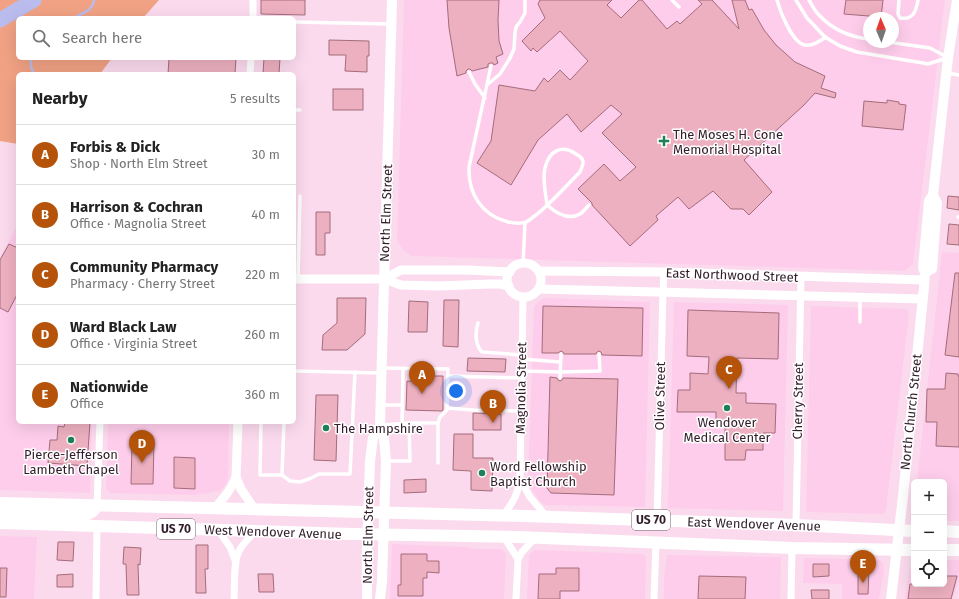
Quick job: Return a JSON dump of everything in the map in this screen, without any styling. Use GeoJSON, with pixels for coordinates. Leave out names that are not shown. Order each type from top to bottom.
{"type":"FeatureCollection","features":[{"type":"Feature","properties":{"kind":"highway","name":"West Wendover Avenue"},"geometry":{"type":"LineString","coordinates":[[0,503],[403,513]]}},
{"type":"Feature","properties":{"kind":"highway"},"geometry":{"type":"LineString","coordinates":[[0,514],[86,515],[93,511],[97,506]]}},
{"type":"Feature","properties":{"kind":"highway","name":"East Wendover Avenue"},"geometry":{"type":"LineString","coordinates":[[403,513],[657,520],[911,531]]}},
{"type":"Feature","properties":{"kind":"highway","name":"West Wendover Avenue"},"geometry":{"type":"LineString","coordinates":[[0,523],[403,535]]}},
{"type":"Feature","properties":{"kind":"highway"},"geometry":{"type":"LineString","coordinates":[[947,531],[959,532]]}},
{"type":"Feature","properties":{"kind":"highway","name":"East Wendover Avenue"},"geometry":{"type":"LineString","coordinates":[[403,535],[535,538],[656,544],[911,550]]}},
{"type":"Feature","properties":{"kind":"highway"},"geometry":{"type":"LineString","coordinates":[[947,550],[958,550]]}},
{"type":"Feature","properties":{"kind":"main road","name":"North Elm Street"},"geometry":{"type":"LineString","coordinates":[[380,599],[382,581],[386,461],[384,439],[380,425],[380,405],[392,0]]}},
{"type":"Feature","properties":{"kind":"main road","name":"North Church Street"},"geometry":{"type":"LineString","coordinates":[[891,599],[923,299],[925,276],[923,268],[929,202],[932,195],[946,73],[957,0]]}},
{"type":"Feature","properties":{"kind":"main road","name":"North Elm Street"},"geometry":{"type":"LineString","coordinates":[[367,599],[370,461],[373,438],[380,425]]}},
{"type":"Feature","properties":{"kind":"street"},"geometry":{"type":"LineString","coordinates":[[252,16],[253,0]]}},
{"type":"Feature","properties":{"kind":"street"},"geometry":{"type":"LineString","coordinates":[[250,72],[251,60]]}},
{"type":"Feature","properties":{"kind":"street"},"geometry":{"type":"LineString","coordinates":[[523,264],[515,266],[510,272],[508,278],[509,286],[512,292],[523,297]]}},
{"type":"Feature","properties":{"kind":"street","name":"East Northwood Street"},"geometry":{"type":"LineString","coordinates":[[523,264],[533,266],[539,272],[664,272],[801,277],[925,276]]}},
{"type":"Feature","properties":{"kind":"street"},"geometry":{"type":"LineString","coordinates":[[384,279],[401,270],[467,270],[510,272]]}},
{"type":"Feature","properties":{"kind":"street"},"geometry":{"type":"LineString","coordinates":[[539,272],[541,285],[539,289]]}},
{"type":"Feature","properties":{"kind":"street","name":"Olive Street"},"geometry":{"type":"LineString","coordinates":[[657,520],[664,272]]}},
{"type":"Feature","properties":{"kind":"street","name":"Cherry Street"},"geometry":{"type":"LineString","coordinates":[[796,525],[801,277]]}},
{"type":"Feature","properties":{"kind":"street"},"geometry":{"type":"LineString","coordinates":[[296,279],[384,279],[401,285],[438,286],[500,284],[509,286]]}},
{"type":"Feature","properties":{"kind":"street","name":"East Northwood Street"},"geometry":{"type":"LineString","coordinates":[[523,297],[532,295],[539,289],[923,299]]}},
{"type":"Feature","properties":{"kind":"street","name":"Magnolia Street"},"geometry":{"type":"LineString","coordinates":[[503,515],[514,501],[520,479],[523,297]]}},
{"type":"Feature","properties":{"kind":"street"},"geometry":{"type":"LineString","coordinates":[[97,506],[100,424]]}},
{"type":"Feature","properties":{"kind":"street"},"geometry":{"type":"LineString","coordinates":[[214,509],[228,493],[236,477],[238,424]]}},
{"type":"Feature","properties":{"kind":"street"},"geometry":{"type":"LineString","coordinates":[[236,477],[241,489],[255,510]]}},
{"type":"Feature","properties":{"kind":"street","name":"Magnolia Street"},"geometry":{"type":"LineString","coordinates":[[520,479],[530,497],[547,517]]}},
{"type":"Feature","properties":{"kind":"street"},"geometry":{"type":"LineString","coordinates":[[96,599],[97,526]]}},
{"type":"Feature","properties":{"kind":"street"},"geometry":{"type":"LineString","coordinates":[[218,530],[230,547],[235,560]]}},
{"type":"Feature","properties":{"kind":"street"},"geometry":{"type":"LineString","coordinates":[[234,599],[235,560],[242,546],[256,531]]}},
{"type":"Feature","properties":{"kind":"street"},"geometry":{"type":"LineString","coordinates":[[504,537],[518,559]]}},
{"type":"Feature","properties":{"kind":"street"},"geometry":{"type":"LineString","coordinates":[[516,599],[518,559],[522,552],[535,538]]}},
{"type":"Feature","properties":{"kind":"street"},"geometry":{"type":"LineString","coordinates":[[654,599],[656,544]]}},
{"type":"Feature","properties":{"kind":"street"},"geometry":{"type":"LineString","coordinates":[[791,599],[792,548]]}},
{"type":"Feature","properties":{"kind":"lane"},"geometry":{"type":"LineString","coordinates":[[488,84],[500,74],[514,49],[514,33],[525,13],[525,0]]}},
{"type":"Feature","properties":{"kind":"lane"},"geometry":{"type":"LineString","coordinates":[[672,0],[679,7]]}},
{"type":"Feature","properties":{"kind":"lane"},"geometry":{"type":"LineString","coordinates":[[777,0],[779,9],[788,28],[797,40],[806,45],[815,43],[826,37]]}},
{"type":"Feature","properties":{"kind":"lane"},"geometry":{"type":"LineString","coordinates":[[796,0],[807,18],[826,37],[840,46],[857,52],[928,64],[948,58]]}},
{"type":"Feature","properties":{"kind":"lane"},"geometry":{"type":"LineString","coordinates":[[809,0],[819,15],[832,27],[846,34],[863,39]]}},
{"type":"Feature","properties":{"kind":"lane"},"geometry":{"type":"LineString","coordinates":[[899,0],[898,14],[900,18],[906,19],[916,12],[918,0]]}},
{"type":"Feature","properties":{"kind":"lane"},"geometry":{"type":"LineString","coordinates":[[296,22],[391,24]]}},
{"type":"Feature","properties":{"kind":"lane"},"geometry":{"type":"LineString","coordinates":[[899,44],[930,48],[948,58]]}},
{"type":"Feature","properties":{"kind":"lane"},"geometry":{"type":"LineString","coordinates":[[492,66],[469,167],[469,176],[474,194],[482,207],[492,216],[501,220],[513,223],[525,223],[547,206],[580,172],[583,166],[581,158],[571,151],[562,149],[555,151],[548,159],[545,169],[544,179],[547,206],[558,214],[574,217],[581,214],[589,205]]}},
{"type":"Feature","properties":{"kind":"lane"},"geometry":{"type":"LineString","coordinates":[[469,72],[485,98]]}},
{"type":"Feature","properties":{"kind":"lane"},"geometry":{"type":"LineString","coordinates":[[946,73],[959,75]]}},
{"type":"Feature","properties":{"kind":"lane"},"geometry":{"type":"LineString","coordinates":[[296,279],[300,196]]}},
{"type":"Feature","properties":{"kind":"lane"},"geometry":{"type":"LineString","coordinates":[[523,264],[525,223]]}},
{"type":"Feature","properties":{"kind":"lane"},"geometry":{"type":"LineString","coordinates":[[860,297],[860,322]]}},
{"type":"Feature","properties":{"kind":"lane"},"geometry":{"type":"LineString","coordinates":[[478,323],[476,327],[477,341],[482,352],[560,362]]}},
{"type":"Feature","properties":{"kind":"lane"},"geometry":{"type":"LineString","coordinates":[[560,378],[561,354]]}},
{"type":"Feature","properties":{"kind":"lane"},"geometry":{"type":"LineString","coordinates":[[522,371],[600,371],[599,354]]}},
{"type":"Feature","properties":{"kind":"lane"},"geometry":{"type":"LineString","coordinates":[[402,424],[403,368]]}},
{"type":"Feature","properties":{"kind":"lane"},"geometry":{"type":"LineString","coordinates":[[296,371],[355,372],[403,368],[448,369],[447,410],[440,417],[438,423],[438,463]]}},
{"type":"Feature","properties":{"kind":"lane"},"geometry":{"type":"LineString","coordinates":[[261,424],[260,475],[282,475],[290,481],[300,482],[319,474],[350,474],[355,372]]}},
{"type":"Feature","properties":{"kind":"lane"},"geometry":{"type":"LineString","coordinates":[[448,376],[522,378]]}},
{"type":"Feature","properties":{"kind":"lane"},"geometry":{"type":"LineString","coordinates":[[380,405],[402,405]]}},
{"type":"Feature","properties":{"kind":"lane"},"geometry":{"type":"LineString","coordinates":[[447,408],[521,411]]}},
{"type":"Feature","properties":{"kind":"lane"},"geometry":{"type":"LineString","coordinates":[[386,461],[410,461],[409,423]]}},
{"type":"Feature","properties":{"kind":"lane"},"geometry":{"type":"LineString","coordinates":[[380,425],[438,423]]}},
{"type":"Feature","properties":{"kind":"lane"},"geometry":{"type":"LineString","coordinates":[[282,475],[284,424]]}},
{"type":"Feature","properties":{"kind":"shaded area"},"geometry":{"type":"Polygon","coordinates":[[[0,0],[159,0],[145,16],[16,16],[16,60],[110,60],[102,72],[16,72],[16,144],[0,141],[0,0]]]}},
{"type":"Feature","properties":{"kind":"shaded area","name":"The Moses H. Cone Memorial Hospital"},"geometry":{"type":"Polygon","coordinates":[[[404,0],[945,0],[913,264],[905,271],[412,256],[403,250],[397,240],[404,0]]]}},
{"type":"Feature","properties":{"kind":"shaded area"},"geometry":{"type":"Polygon","coordinates":[[[16,228],[16,424],[92,424],[90,493],[0,490],[0,258],[16,228]]]}},
{"type":"Feature","properties":{"kind":"shaded area"},"geometry":{"type":"Polygon","coordinates":[[[942,252],[959,253],[959,521],[947,521],[947,479],[917,479],[942,252]]]}},
{"type":"Feature","properties":{"kind":"shaded area"},"geometry":{"type":"Polygon","coordinates":[[[544,298],[650,302],[645,507],[545,505],[540,501],[529,484],[534,307],[544,298]]]}},
{"type":"Feature","properties":{"kind":"shaded area"},"geometry":{"type":"Polygon","coordinates":[[[674,302],[788,305],[783,511],[668,508],[674,302]]]}},
{"type":"Feature","properties":{"kind":"shaded area"},"geometry":{"type":"Polygon","coordinates":[[[811,306],[907,309],[909,314],[886,510],[884,514],[806,512],[811,306]]]}},
{"type":"Feature","properties":{"kind":"shaded area"},"geometry":{"type":"Polygon","coordinates":[[[108,424],[229,424],[228,477],[226,484],[220,491],[195,495],[110,493],[106,489],[108,424]]]}},
{"type":"Feature","properties":{"kind":"shaded area"},"geometry":{"type":"Polygon","coordinates":[[[0,536],[37,537],[34,599],[0,599],[0,536]]]}},
{"type":"Feature","properties":{"kind":"shaded area"},"geometry":{"type":"Polygon","coordinates":[[[392,544],[501,549],[506,554],[504,599],[390,599],[392,544]]]}},
{"type":"Feature","properties":{"kind":"shaded area"},"geometry":{"type":"Polygon","coordinates":[[[535,550],[643,554],[646,557],[645,599],[527,599],[529,555],[535,550]]]}},
{"type":"Feature","properties":{"kind":"shaded area"},"geometry":{"type":"Polygon","coordinates":[[[667,555],[781,557],[780,599],[664,599],[664,577],[667,555]]]}},
{"type":"Feature","properties":{"kind":"shaded area"},"geometry":{"type":"Polygon","coordinates":[[[804,558],[880,560],[883,563],[884,570],[879,599],[842,599],[842,584],[803,583],[804,558]]]}},
{"type":"Feature","properties":{"kind":"shaded area"},"geometry":{"type":"Polygon","coordinates":[[[947,560],[959,560],[959,577],[953,599],[905,599],[911,566],[911,587],[947,587],[947,560]]]}},
{"type":"Feature","properties":{"kind":"building"},"geometry":{"type":"Polygon","coordinates":[[[261,0],[305,0],[305,15],[261,14],[261,0]]]}},
{"type":"Feature","properties":{"kind":"building"},"geometry":{"type":"Polygon","coordinates":[[[447,0],[499,0],[499,41],[503,54],[496,57],[498,63],[494,65],[493,63],[490,63],[488,64],[488,67],[472,71],[468,69],[466,73],[457,76],[449,28],[447,0]]]}},
{"type":"Feature","properties":{"kind":"building"},"geometry":{"type":"Polygon","coordinates":[[[540,0],[612,0],[607,5],[621,18],[639,0],[642,0],[667,29],[677,21],[680,24],[702,4],[698,0],[712,0],[739,29],[732,0],[745,0],[749,10],[752,9],[764,30],[776,45],[795,62],[825,76],[821,88],[836,93],[835,98],[815,93],[744,160],[772,192],[749,215],[743,209],[731,209],[713,191],[689,209],[678,197],[656,216],[658,220],[630,246],[578,189],[604,164],[620,181],[636,167],[602,133],[622,114],[611,105],[581,132],[567,114],[538,140],[511,185],[477,163],[491,141],[499,85],[535,91],[544,78],[548,82],[560,70],[570,80],[588,61],[560,31],[537,52],[533,48],[531,51],[522,41],[545,18],[538,4],[540,0]]]}},
{"type":"Feature","properties":{"kind":"building"},"geometry":{"type":"Polygon","coordinates":[[[846,0],[883,0],[882,12],[863,12],[863,16],[844,14],[846,0]]]}},
{"type":"Feature","properties":{"kind":"building"},"geometry":{"type":"Polygon","coordinates":[[[329,40],[369,41],[367,72],[345,71],[346,55],[329,55],[329,40]]]}},
{"type":"Feature","properties":{"kind":"building"},"geometry":{"type":"Polygon","coordinates":[[[169,60],[236,60],[235,72],[168,72],[169,60]]]}},
{"type":"Feature","properties":{"kind":"building"},"geometry":{"type":"Polygon","coordinates":[[[264,60],[280,60],[279,72],[263,72],[264,60]]]}},
{"type":"Feature","properties":{"kind":"building"},"geometry":{"type":"Polygon","coordinates":[[[333,89],[363,89],[363,110],[333,110],[333,89]]]}},
{"type":"Feature","properties":{"kind":"building"},"geometry":{"type":"Polygon","coordinates":[[[887,100],[906,105],[903,130],[862,126],[864,101],[887,103],[887,100]]]}},
{"type":"Feature","properties":{"kind":"building"},"geometry":{"type":"Polygon","coordinates":[[[948,196],[959,197],[959,210],[947,208],[948,196]]]}},
{"type":"Feature","properties":{"kind":"building"},"geometry":{"type":"Polygon","coordinates":[[[316,212],[330,212],[330,233],[325,233],[325,255],[316,255],[316,212]]]}},
{"type":"Feature","properties":{"kind":"building"},"geometry":{"type":"Polygon","coordinates":[[[949,224],[959,225],[959,245],[947,244],[949,224]]]}},
{"type":"Feature","properties":{"kind":"building"},"geometry":{"type":"Polygon","coordinates":[[[9,244],[16,247],[16,297],[8,312],[0,308],[0,260],[9,244]]]}},
{"type":"Feature","properties":{"kind":"building"},"geometry":{"type":"Polygon","coordinates":[[[955,273],[959,273],[959,357],[945,355],[955,273]]]}},
{"type":"Feature","properties":{"kind":"building"},"geometry":{"type":"Polygon","coordinates":[[[337,298],[366,298],[365,334],[347,350],[322,350],[323,335],[337,323],[337,298]]]}},
{"type":"Feature","properties":{"kind":"building"},"geometry":{"type":"Polygon","coordinates":[[[444,300],[459,300],[458,347],[443,346],[444,300]]]}},
{"type":"Feature","properties":{"kind":"building"},"geometry":{"type":"Polygon","coordinates":[[[409,301],[428,302],[427,332],[408,332],[409,301]]]}},
{"type":"Feature","properties":{"kind":"building"},"geometry":{"type":"Polygon","coordinates":[[[543,306],[643,308],[642,356],[602,355],[599,351],[596,354],[564,354],[561,351],[558,353],[542,353],[543,306]]]}},
{"type":"Feature","properties":{"kind":"building"},"geometry":{"type":"Polygon","coordinates":[[[688,310],[779,313],[778,359],[737,358],[736,393],[746,393],[746,403],[776,404],[775,433],[763,433],[763,450],[746,450],[745,460],[725,460],[725,423],[716,423],[716,412],[677,412],[678,390],[690,390],[690,373],[708,374],[709,357],[687,356],[688,310]]]}},
{"type":"Feature","properties":{"kind":"building"},"geometry":{"type":"Polygon","coordinates":[[[468,358],[506,359],[505,372],[467,371],[468,358]]]}},
{"type":"Feature","properties":{"kind":"building"},"geometry":{"type":"Polygon","coordinates":[[[946,373],[958,374],[959,376],[959,447],[936,446],[937,422],[926,422],[927,389],[945,389],[946,373]]]}},
{"type":"Feature","properties":{"kind":"building"},"geometry":{"type":"Polygon","coordinates":[[[427,376],[443,376],[443,410],[406,410],[407,381],[427,382],[427,376]]]}},
{"type":"Feature","properties":{"kind":"building"},"geometry":{"type":"Polygon","coordinates":[[[550,377],[557,378],[560,381],[563,378],[618,379],[614,495],[551,493],[547,488],[550,377]]]}},
{"type":"Feature","properties":{"kind":"building","name":"The Hampshire"},"geometry":{"type":"Polygon","coordinates":[[[316,395],[338,395],[336,461],[314,460],[316,395]]]}},
{"type":"Feature","properties":{"kind":"building"},"geometry":{"type":"Polygon","coordinates":[[[473,413],[501,414],[501,430],[473,430],[473,413]]]}},
{"type":"Feature","properties":{"kind":"building"},"geometry":{"type":"Polygon","coordinates":[[[65,424],[90,424],[87,466],[48,463],[50,440],[57,440],[58,426],[64,427],[65,424]]]}},
{"type":"Feature","properties":{"kind":"building"},"geometry":{"type":"Polygon","coordinates":[[[454,434],[473,434],[473,458],[493,458],[492,491],[471,490],[471,471],[453,470],[454,434]]]}},
{"type":"Feature","properties":{"kind":"building"},"geometry":{"type":"Polygon","coordinates":[[[132,443],[154,443],[153,484],[131,484],[132,443]]]}},
{"type":"Feature","properties":{"kind":"building"},"geometry":{"type":"Polygon","coordinates":[[[174,457],[195,458],[195,489],[174,488],[174,457]]]}},
{"type":"Feature","properties":{"kind":"building"},"geometry":{"type":"Polygon","coordinates":[[[426,479],[426,492],[404,493],[404,480],[426,479]]]}},
{"type":"Feature","properties":{"kind":"building"},"geometry":{"type":"Polygon","coordinates":[[[58,542],[74,542],[73,561],[57,560],[58,542]]]}},
{"type":"Feature","properties":{"kind":"building"},"geometry":{"type":"Polygon","coordinates":[[[196,545],[208,545],[208,569],[205,569],[206,593],[196,593],[196,545]]]}},
{"type":"Feature","properties":{"kind":"building"},"geometry":{"type":"Polygon","coordinates":[[[124,547],[141,548],[140,565],[138,564],[139,595],[127,595],[126,564],[123,564],[124,547]]]}},
{"type":"Feature","properties":{"kind":"building"},"geometry":{"type":"Polygon","coordinates":[[[401,554],[427,554],[427,561],[439,561],[439,573],[427,572],[427,578],[423,578],[423,596],[398,596],[398,585],[401,585],[401,554]]]}},
{"type":"Feature","properties":{"kind":"building"},"geometry":{"type":"Polygon","coordinates":[[[813,564],[829,564],[829,576],[813,577],[813,564]]]}},
{"type":"Feature","properties":{"kind":"building"},"geometry":{"type":"Polygon","coordinates":[[[0,568],[7,568],[6,597],[0,597],[0,568]]]}},
{"type":"Feature","properties":{"kind":"building"},"geometry":{"type":"Polygon","coordinates":[[[556,568],[579,568],[579,591],[560,591],[560,599],[538,599],[539,574],[556,574],[556,568]]]}},
{"type":"Feature","properties":{"kind":"building"},"geometry":{"type":"Polygon","coordinates":[[[858,570],[869,570],[868,594],[858,594],[858,570]]]}},
{"type":"Feature","properties":{"kind":"building"},"geometry":{"type":"Polygon","coordinates":[[[73,574],[73,587],[57,587],[57,575],[73,574]]]}},
{"type":"Feature","properties":{"kind":"building"},"geometry":{"type":"Polygon","coordinates":[[[258,574],[273,574],[274,592],[259,592],[258,574]]]}},
{"type":"Feature","properties":{"kind":"building"},"geometry":{"type":"Polygon","coordinates":[[[699,576],[746,577],[745,599],[698,599],[699,576]]]}},
{"type":"Feature","properties":{"kind":"building"},"geometry":{"type":"Polygon","coordinates":[[[947,576],[957,576],[951,599],[908,599],[910,584],[911,587],[947,587],[947,576]]]}},
{"type":"Feature","properties":{"kind":"building"},"geometry":{"type":"Polygon","coordinates":[[[811,590],[829,590],[829,599],[812,599],[811,590]]]}},
{"type":"Feature","properties":{"kind":"waterway"},"geometry":{"type":"LineString","coordinates":[[0,20],[34,0]]}},
{"type":"Feature","properties":{"kind":"waterway"},"geometry":{"type":"LineString","coordinates":[[78,16],[92,7],[94,0]]}},
{"type":"Feature","properties":{"kind":"waterway"},"geometry":{"type":"LineString","coordinates":[[31,60],[31,67],[33,72]]}},
{"type":"Feature","properties":{"kind":"place","name":"The Moses H. Cone Memorial Hospital"},"geometry":{"type":"Point","coordinates":[664,141]}},
{"type":"Feature","properties":{"kind":"place","name":"Community Pharmacy"},"geometry":{"type":"Point","coordinates":[729,389]}},
{"type":"Feature","properties":{"kind":"place","name":"Forbis & Dick"},"geometry":{"type":"Point","coordinates":[422,394]}},
{"type":"Feature","properties":{"kind":"place","name":"Wendover Medical Center"},"geometry":{"type":"Point","coordinates":[727,408]}},
{"type":"Feature","properties":{"kind":"place","name":"Harrison & Cochran"},"geometry":{"type":"Point","coordinates":[493,423]}},
{"type":"Feature","properties":{"kind":"place","name":"The Hampshire"},"geometry":{"type":"Point","coordinates":[326,428]}},
{"type":"Feature","properties":{"kind":"place","name":"Pierce-Jefferson Lambeth Chapel"},"geometry":{"type":"Point","coordinates":[71,440]}},
{"type":"Feature","properties":{"kind":"place","name":"Ward Black Law"},"geometry":{"type":"Point","coordinates":[142,463]}},
{"type":"Feature","properties":{"kind":"place","name":"Word Fellowship Baptist Church"},"geometry":{"type":"Point","coordinates":[482,473]}},
{"type":"Feature","properties":{"kind":"place","name":"Nationwide"},"geometry":{"type":"Point","coordinates":[863,583]}}]}
